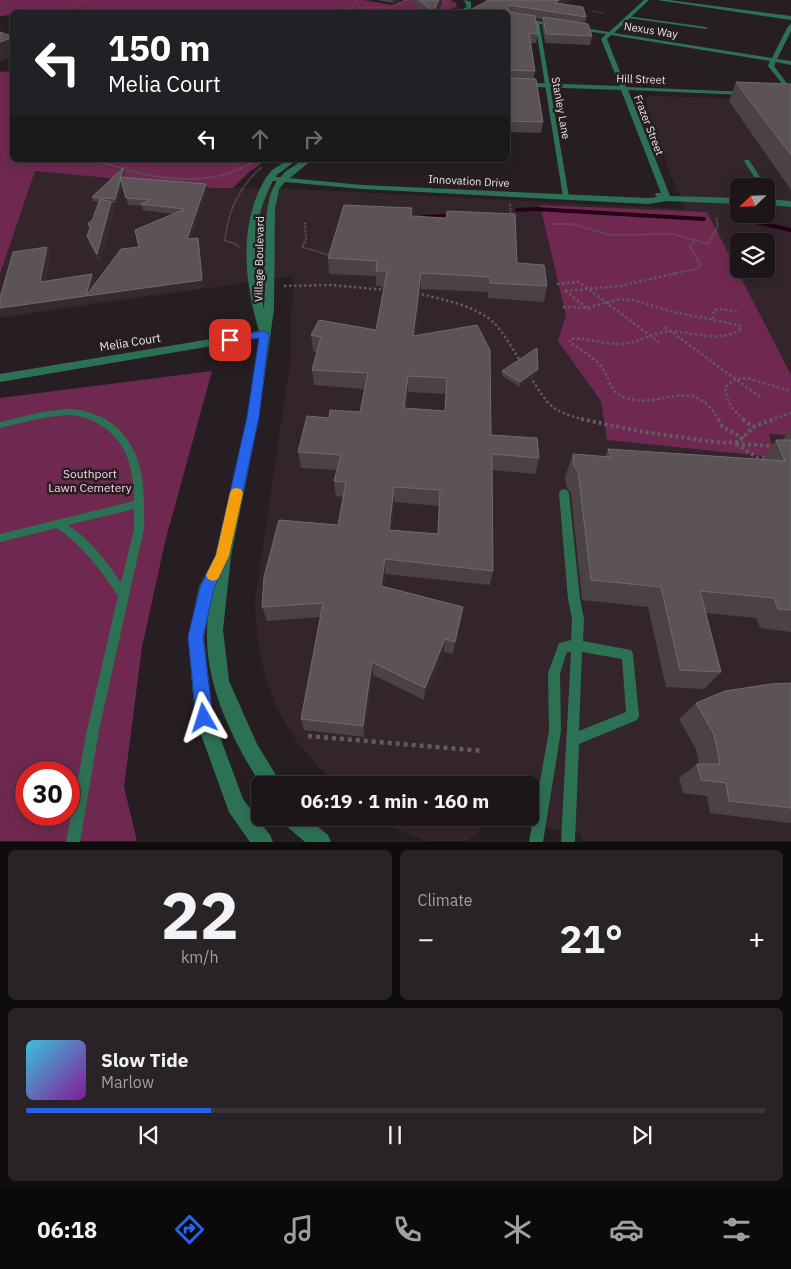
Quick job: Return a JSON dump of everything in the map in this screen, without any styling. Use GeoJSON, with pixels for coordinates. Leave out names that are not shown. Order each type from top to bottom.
{"type":"FeatureCollection","features":[{"type":"Feature","properties":{"kind":"street"},"geometry":{"type":"LineString","coordinates":[[609,34],[647,0]]}},
{"type":"Feature","properties":{"kind":"street"},"geometry":{"type":"LineString","coordinates":[[658,0],[791,18]]}},
{"type":"Feature","properties":{"kind":"street","name":"Nexus Way"},"geometry":{"type":"LineString","coordinates":[[510,17],[791,63]]}},
{"type":"Feature","properties":{"kind":"street"},"geometry":{"type":"LineString","coordinates":[[789,89],[771,67],[791,26]]}},
{"type":"Feature","properties":{"kind":"street","name":"Frazer Street"},"geometry":{"type":"LineString","coordinates":[[609,34],[604,40],[667,198]]}},
{"type":"Feature","properties":{"kind":"street","name":"Hill Street"},"geometry":{"type":"LineString","coordinates":[[510,84],[758,93]]}},
{"type":"Feature","properties":{"kind":"street"},"geometry":{"type":"LineString","coordinates":[[777,88],[789,89]]}},
{"type":"Feature","properties":{"kind":"street"},"geometry":{"type":"LineString","coordinates":[[782,95],[791,96]]}},
{"type":"Feature","properties":{"kind":"street","name":"Village Boulevard"},"geometry":{"type":"LineString","coordinates":[[264,334],[255,296],[251,249],[257,204],[262,190],[273,175],[289,162]]}},
{"type":"Feature","properties":{"kind":"street"},"geometry":{"type":"LineString","coordinates":[[286,176],[305,162]]}},
{"type":"Feature","properties":{"kind":"street","name":"Innovation Drive"},"geometry":{"type":"LineString","coordinates":[[273,175],[362,187],[566,194],[648,201],[667,198],[730,201]]}},
{"type":"Feature","properties":{"kind":"street","name":"Village Boulevard"},"geometry":{"type":"LineString","coordinates":[[264,334],[269,309],[271,209],[275,189],[286,176]]}},
{"type":"Feature","properties":{"kind":"street"},"geometry":{"type":"LineString","coordinates":[[775,203],[791,204]]}},
{"type":"Feature","properties":{"kind":"street"},"geometry":{"type":"LineString","coordinates":[[264,334],[253,417],[223,556],[215,630],[220,682],[250,751],[266,776]]}},
{"type":"Feature","properties":{"kind":"street","name":"Melia Court"},"geometry":{"type":"LineString","coordinates":[[0,378],[264,334]]}},
{"type":"Feature","properties":{"kind":"street"},"geometry":{"type":"LineString","coordinates":[[223,556],[207,587],[196,637],[204,718],[236,804],[263,842]]}},
{"type":"Feature","properties":{"kind":"street"},"geometry":{"type":"LineString","coordinates":[[302,826],[321,842]]}},
{"type":"Feature","properties":{"kind":"lane"},"geometry":{"type":"LineString","coordinates":[[628,17],[706,28]]}},
{"type":"Feature","properties":{"kind":"lane","name":"Stanley Lane"},"geometry":{"type":"LineString","coordinates":[[537,22],[546,85],[566,194]]}},
{"type":"Feature","properties":{"kind":"lane"},"geometry":{"type":"LineString","coordinates":[[747,161],[758,178]]}},
{"type":"Feature","properties":{"kind":"lane"},"geometry":{"type":"LineString","coordinates":[[0,425],[69,412],[87,415],[110,424],[123,438],[135,464],[139,528],[93,730],[73,842]]}},
{"type":"Feature","properties":{"kind":"lane"},"geometry":{"type":"LineString","coordinates":[[564,493],[574,599],[578,618],[568,842]]}},
{"type":"Feature","properties":{"kind":"lane"},"geometry":{"type":"LineString","coordinates":[[0,538],[139,504]]}},
{"type":"Feature","properties":{"kind":"lane"},"geometry":{"type":"LineString","coordinates":[[58,524],[76,535],[97,556],[124,596]]}},
{"type":"Feature","properties":{"kind":"lane"},"geometry":{"type":"LineString","coordinates":[[536,842],[555,731],[554,673],[563,647],[576,645],[627,654],[633,716],[573,740]]}},
{"type":"Feature","properties":{"kind":"path"},"geometry":{"type":"LineString","coordinates":[[70,10],[83,0]]}},
{"type":"Feature","properties":{"kind":"path"},"geometry":{"type":"LineString","coordinates":[[352,8],[356,2],[354,0]]}},
{"type":"Feature","properties":{"kind":"path"},"geometry":{"type":"LineString","coordinates":[[337,10],[390,7],[407,0]]}},
{"type":"Feature","properties":{"kind":"path"},"geometry":{"type":"LineString","coordinates":[[390,7],[393,10]]}},
{"type":"Feature","properties":{"kind":"path"},"geometry":{"type":"LineString","coordinates":[[592,11],[603,13]]}},
{"type":"Feature","properties":{"kind":"path"},"geometry":{"type":"LineString","coordinates":[[103,162],[132,171],[195,178],[231,173],[252,162]]}},
{"type":"Feature","properties":{"kind":"path"},"geometry":{"type":"LineString","coordinates":[[510,201],[512,220]]}},
{"type":"Feature","properties":{"kind":"path"},"geometry":{"type":"LineString","coordinates":[[553,224],[572,224],[610,235],[682,235],[708,244],[718,226],[716,218]]}},
{"type":"Feature","properties":{"kind":"path"},"geometry":{"type":"LineString","coordinates":[[305,223],[306,240],[302,247],[334,256]]}},
{"type":"Feature","properties":{"kind":"path"},"geometry":{"type":"LineString","coordinates":[[588,309],[565,291],[629,284],[696,269],[701,265],[700,261],[690,247],[695,241]]}},
{"type":"Feature","properties":{"kind":"path"},"geometry":{"type":"LineString","coordinates":[[557,284],[579,282],[659,342]]}},
{"type":"Feature","properties":{"kind":"path"},"geometry":{"type":"LineString","coordinates":[[284,286],[331,285],[394,291]]}},
{"type":"Feature","properties":{"kind":"path"},"geometry":{"type":"LineString","coordinates":[[412,292],[454,304],[485,316],[496,326],[524,368]]}},
{"type":"Feature","properties":{"kind":"path"},"geometry":{"type":"LineString","coordinates":[[563,307],[588,309],[620,299],[633,300],[674,312],[733,322],[739,325],[741,329],[730,336],[665,332],[640,341],[622,344],[581,338],[574,338],[570,342],[601,366],[611,388],[624,398],[642,401],[691,395],[710,406],[722,426],[744,439]]}},
{"type":"Feature","properties":{"kind":"path"},"geometry":{"type":"LineString","coordinates":[[713,319],[714,310],[720,309],[737,312]]}},
{"type":"Feature","properties":{"kind":"path"},"geometry":{"type":"LineString","coordinates":[[665,328],[760,397]]}},
{"type":"Feature","properties":{"kind":"path"},"geometry":{"type":"LineString","coordinates":[[529,375],[553,410],[566,416],[617,427],[717,443],[777,446]]}},
{"type":"Feature","properties":{"kind":"path"},"geometry":{"type":"LineString","coordinates":[[753,428],[732,408],[725,398],[725,387],[736,379],[746,378],[791,391]]}},
{"type":"Feature","properties":{"kind":"path"},"geometry":{"type":"LineString","coordinates":[[736,444],[744,439],[753,428],[791,414]]}},
{"type":"Feature","properties":{"kind":"path"},"geometry":{"type":"LineString","coordinates":[[736,444],[758,458],[774,458]]}},
{"type":"Feature","properties":{"kind":"path"},"geometry":{"type":"LineString","coordinates":[[308,736],[483,751]]}},
{"type":"Feature","properties":{"kind":"shaded area"},"geometry":{"type":"Polygon","coordinates":[[[651,96],[791,100],[791,841],[583,841],[581,834],[530,826],[539,826],[539,776],[327,776],[297,742],[277,709],[264,672],[257,635],[255,601],[290,362],[293,276],[0,318],[0,274],[35,171],[214,188],[295,189],[685,209],[658,142],[645,99],[651,96]]]}},
{"type":"Feature","properties":{"kind":"shaded area"},"geometry":{"type":"Polygon","coordinates":[[[390,826],[483,826],[480,832],[466,841],[426,841],[390,826]]]}},
{"type":"Feature","properties":{"kind":"green space"},"geometry":{"type":"Polygon","coordinates":[[[0,0],[364,0],[392,5],[404,0],[450,0],[456,3],[457,7],[446,10],[10,10],[10,15],[0,16],[0,0]]]}},
{"type":"Feature","properties":{"kind":"green space"},"geometry":{"type":"Polygon","coordinates":[[[10,71],[10,162],[264,162],[249,172],[233,188],[214,188],[35,171],[0,274],[0,72],[10,71]]]}},
{"type":"Feature","properties":{"kind":"green space"},"geometry":{"type":"Polygon","coordinates":[[[540,205],[707,212],[730,257],[730,278],[741,278],[791,375],[791,435],[769,434],[775,457],[607,440],[601,401],[558,341],[566,315],[540,205]]]}},
{"type":"Feature","properties":{"kind":"green space","name":"Southport Lawn Cemetery"},"geometry":{"type":"Polygon","coordinates":[[[212,371],[165,542],[142,647],[124,787],[137,841],[0,841],[0,398],[212,371]]]}},
{"type":"Feature","properties":{"kind":"building"},"geometry":{"type":"Polygon","coordinates":[[[419,0],[439,0],[434,10],[431,10],[419,0]]]}},
{"type":"Feature","properties":{"kind":"building"},"geometry":{"type":"Polygon","coordinates":[[[489,0],[559,0],[555,3],[583,7],[586,17],[509,5],[507,7],[508,10],[470,10],[489,0]]]}},
{"type":"Feature","properties":{"kind":"building"},"geometry":{"type":"Polygon","coordinates":[[[510,12],[535,16],[538,34],[529,33],[535,71],[510,70],[510,12]]]}},
{"type":"Feature","properties":{"kind":"building"},"geometry":{"type":"Polygon","coordinates":[[[543,17],[588,24],[592,36],[546,34],[543,17]]]}},
{"type":"Feature","properties":{"kind":"building"},"geometry":{"type":"Polygon","coordinates":[[[0,32],[10,35],[10,39],[0,42],[0,32]]]}},
{"type":"Feature","properties":{"kind":"building"},"geometry":{"type":"Polygon","coordinates":[[[510,78],[536,79],[543,122],[510,121],[510,78]]]}},
{"type":"Feature","properties":{"kind":"building"},"geometry":{"type":"Polygon","coordinates":[[[736,82],[791,84],[791,155],[736,82]]]}},
{"type":"Feature","properties":{"kind":"building"},"geometry":{"type":"Polygon","coordinates":[[[124,167],[115,199],[92,197],[124,167]]]}},
{"type":"Feature","properties":{"kind":"building"},"geometry":{"type":"Polygon","coordinates":[[[120,177],[206,184],[187,239],[198,238],[202,280],[86,296],[121,249],[139,247],[135,230],[185,209],[141,204],[150,200],[126,198],[120,177]]]}},
{"type":"Feature","properties":{"kind":"building"},"geometry":{"type":"Polygon","coordinates":[[[100,199],[111,202],[97,254],[87,236],[90,228],[88,223],[92,221],[100,199]]]}},
{"type":"Feature","properties":{"kind":"building"},"geometry":{"type":"Polygon","coordinates":[[[344,205],[412,208],[411,216],[446,218],[447,211],[515,214],[517,263],[544,265],[547,286],[490,283],[490,277],[421,273],[413,336],[477,325],[490,350],[491,435],[537,438],[539,458],[492,454],[493,571],[385,559],[381,586],[463,607],[455,642],[445,639],[425,688],[372,662],[363,726],[301,719],[323,603],[262,607],[264,577],[279,520],[338,525],[346,482],[334,481],[341,455],[298,452],[307,416],[329,418],[330,410],[360,412],[368,373],[312,370],[321,337],[311,335],[319,320],[376,330],[387,271],[376,271],[377,261],[328,258],[344,205]],[[408,376],[404,408],[445,411],[447,378],[408,376]],[[394,487],[389,530],[438,534],[440,490],[394,487]]]}},
{"type":"Feature","properties":{"kind":"building"},"geometry":{"type":"Polygon","coordinates":[[[47,247],[40,282],[92,274],[86,296],[0,308],[0,298],[13,252],[47,247]]]}},
{"type":"Feature","properties":{"kind":"building"},"geometry":{"type":"Polygon","coordinates":[[[537,348],[538,369],[520,382],[502,371],[537,348]]]}},
{"type":"Feature","properties":{"kind":"building"},"geometry":{"type":"Polygon","coordinates":[[[776,440],[791,440],[791,610],[778,609],[774,598],[700,591],[721,672],[680,670],[661,587],[591,580],[578,471],[574,466],[573,454],[611,457],[608,449],[785,461],[776,440]]]}},
{"type":"Feature","properties":{"kind":"building"},"geometry":{"type":"Polygon","coordinates":[[[791,683],[791,808],[729,801],[726,783],[701,780],[697,764],[720,764],[714,734],[696,703],[725,691],[791,683]]]}},
{"type":"Feature","properties":{"kind":"waterway"},"geometry":{"type":"LineString","coordinates":[[517,210],[536,209],[704,219]]}},
{"type":"Feature","properties":{"kind":"waterway"},"geometry":{"type":"LineString","coordinates":[[423,217],[454,216]]}},
{"type":"Feature","properties":{"kind":"waterway"},"geometry":{"type":"LineString","coordinates":[[760,223],[791,230]]}},
{"type":"Feature","properties":{"kind":"slow traffic"},"geometry":{"type":"LineString","coordinates":[[213,575],[223,556],[236,493]]}},
{"type":"Feature","properties":{"kind":"route"},"geometry":{"type":"LineString","coordinates":[[204,718],[196,637],[207,587],[223,556],[253,417],[264,334],[230,340]]}}]}
